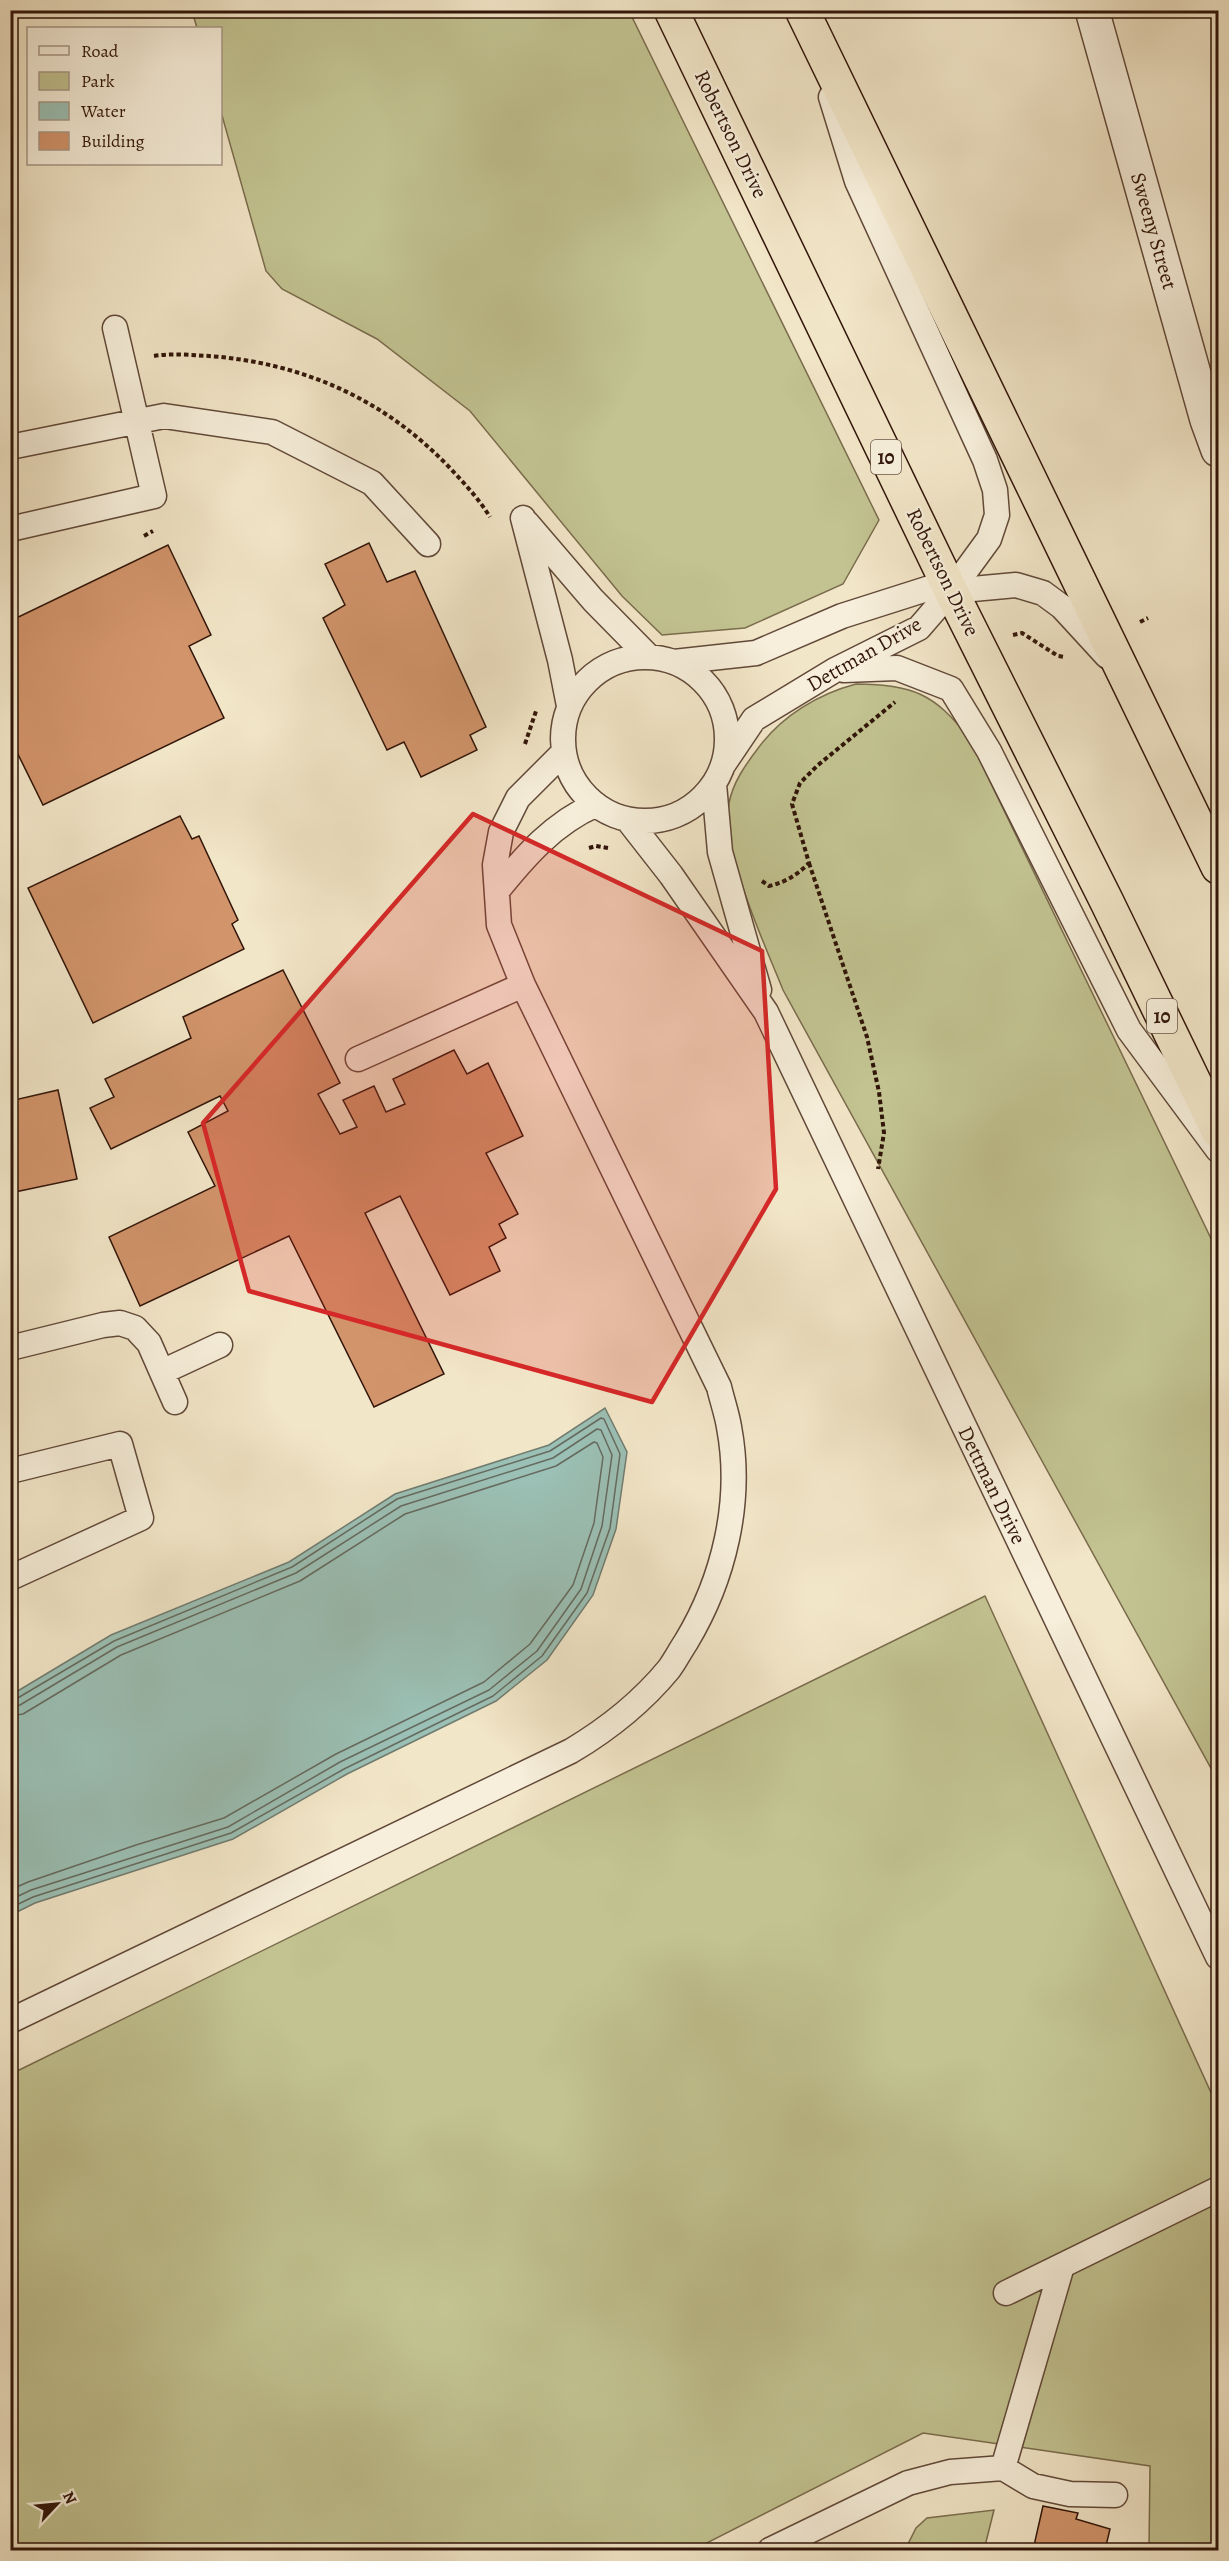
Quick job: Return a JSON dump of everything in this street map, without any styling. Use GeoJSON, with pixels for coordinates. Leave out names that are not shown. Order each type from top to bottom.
{"type":"FeatureCollection","features":[{"type":"Feature","properties":{"kind":"highway","name":"Robertson Drive"},"geometry":{"type":"LineString","coordinates":[[671,10],[951,591],[1101,890],[1218,1131]]}},
{"type":"Feature","properties":{"kind":"highway"},"geometry":{"type":"LineString","coordinates":[[806,18],[1103,644],[1124,673],[1218,867]]}},
{"type":"Feature","properties":{"kind":"street","name":"Sweeny Street"},"geometry":{"type":"LineString","coordinates":[[1092,10],[1204,409],[1218,450]]}},
{"type":"Feature","properties":{"kind":"lane"},"geometry":{"type":"LineString","coordinates":[[806,18],[857,181],[980,449],[995,490],[997,515],[988,539],[951,591]]}},
{"type":"Feature","properties":{"kind":"lane"},"geometry":{"type":"LineString","coordinates":[[10,529],[154,496],[115,328]]}},
{"type":"Feature","properties":{"kind":"lane"},"geometry":{"type":"LineString","coordinates":[[10,447],[164,416],[272,432],[372,483],[428,544]]}},
{"type":"Feature","properties":{"kind":"lane"},"geometry":{"type":"LineString","coordinates":[[569,706],[560,660],[523,518],[593,600],[649,657]]}},
{"type":"Feature","properties":{"kind":"lane"},"geometry":{"type":"LineString","coordinates":[[951,591],[1016,585],[1043,593],[1103,644]]}},
{"type":"Feature","properties":{"kind":"lane","name":"Dettman Drive"},"geometry":{"type":"LineString","coordinates":[[674,662],[756,653],[843,616],[918,590],[933,587],[951,591],[919,628],[835,670],[754,718],[719,774],[722,860],[766,1012]]}},
{"type":"Feature","properties":{"kind":"lane"},"geometry":{"type":"LineString","coordinates":[[649,657],[674,662],[696,675],[712,693],[723,716],[727,740],[719,774],[698,803],[676,816],[652,822],[628,820],[595,805],[574,782],[564,752],[563,729],[569,706],[579,689],[593,675],[628,658],[649,657]]}},
{"type":"Feature","properties":{"kind":"lane"},"geometry":{"type":"LineString","coordinates":[[835,670],[897,668],[951,688],[989,752],[1129,1030],[1218,1150]]}},
{"type":"Feature","properties":{"kind":"lane"},"geometry":{"type":"LineString","coordinates":[[10,2021],[571,1751],[606,1730],[640,1701],[670,1668],[694,1628],[713,1588],[723,1554],[732,1507],[733,1468],[729,1428],[719,1387],[523,986],[499,924],[495,866],[501,832],[518,798],[564,752]]}},
{"type":"Feature","properties":{"kind":"lane"},"geometry":{"type":"LineString","coordinates":[[497,891],[523,859],[571,815],[595,805]]}},
{"type":"Feature","properties":{"kind":"lane","name":"Dettman Drive"},"geometry":{"type":"LineString","coordinates":[[628,820],[677,884],[766,1012],[1218,1957]]}},
{"type":"Feature","properties":{"kind":"lane"},"geometry":{"type":"LineString","coordinates":[[358,1059],[523,986]]}},
{"type":"Feature","properties":{"kind":"lane"},"geometry":{"type":"LineString","coordinates":[[10,1348],[103,1325],[120,1323],[135,1328],[149,1343],[176,1402]]}},
{"type":"Feature","properties":{"kind":"lane"},"geometry":{"type":"LineString","coordinates":[[162,1372],[220,1345]]}},
{"type":"Feature","properties":{"kind":"lane"},"geometry":{"type":"LineString","coordinates":[[10,1471],[120,1444],[141,1518],[10,1578]]}},
{"type":"Feature","properties":{"kind":"lane"},"geometry":{"type":"LineString","coordinates":[[1006,2293],[1218,2189]]}},
{"type":"Feature","properties":{"kind":"lane"},"geometry":{"type":"LineString","coordinates":[[1003,2468],[1062,2266]]}},
{"type":"Feature","properties":{"kind":"lane"},"geometry":{"type":"LineString","coordinates":[[770,2550],[908,2483],[950,2472],[1003,2468],[1033,2486],[1070,2494],[1115,2495]]}},
{"type":"Feature","properties":{"kind":"path"},"geometry":{"type":"LineString","coordinates":[[977,642],[1022,633],[1058,656],[1071,658],[1082,655],[1148,618]]}},
{"type":"Feature","properties":{"kind":"path"},"geometry":{"type":"LineString","coordinates":[[876,1177],[885,1133],[867,1037],[809,863],[792,804],[800,783],[818,765],[899,700],[916,675]]}},
{"type":"Feature","properties":{"kind":"path"},"geometry":{"type":"LineString","coordinates":[[552,832],[566,855],[596,846],[615,849]]}},
{"type":"Feature","properties":{"kind":"path"},"geometry":{"type":"LineString","coordinates":[[722,860],[769,886],[783,883],[797,875],[809,863]]}},
{"type":"Feature","properties":{"kind":"highlighted area"},"geometry":{"type":"Polygon","coordinates":[[[473,814],[762,951],[776,1189],[652,1402],[249,1291],[203,1123],[473,814]]]}},
{"type":"Feature","properties":{"kind":"green space"},"geometry":{"type":"Polygon","coordinates":[[[192,11],[629,11],[879,520],[843,584],[745,628],[662,635],[622,596],[470,411],[377,339],[282,289],[266,271],[222,116],[222,27],[197,27],[192,11]]]}},
{"type":"Feature","properties":{"kind":"green space"},"geometry":{"type":"Polygon","coordinates":[[[856,684],[893,687],[921,694],[945,711],[969,738],[1218,1253],[1218,1781],[783,990],[737,870],[728,822],[729,803],[745,767],[768,736],[790,716],[815,700],[856,684]]]}},
{"type":"Feature","properties":{"kind":"green space"},"geometry":{"type":"Polygon","coordinates":[[[985,1596],[1218,2108],[1218,2550],[1149,2550],[1150,2466],[923,2433],[693,2550],[11,2550],[11,2074],[985,1596]]]}},
{"type":"Feature","properties":{"kind":"green space"},"geometry":{"type":"Polygon","coordinates":[[[994,2510],[984,2550],[905,2550],[916,2528],[927,2518],[994,2510]]]}},
{"type":"Feature","properties":{"kind":"water"},"geometry":{"type":"Polygon","coordinates":[[[605,1408],[627,1452],[616,1529],[593,1595],[547,1660],[496,1701],[347,1774],[233,1839],[35,1903],[11,1915],[11,1695],[111,1635],[289,1562],[395,1494],[549,1445],[605,1408]]]}},
{"type":"Feature","properties":{"kind":"building"},"geometry":{"type":"Polygon","coordinates":[[[369,543],[387,582],[415,571],[486,727],[470,735],[477,750],[421,777],[404,742],[387,750],[323,618],[345,605],[325,564],[369,543]]]}},
{"type":"Feature","properties":{"kind":"building"},"geometry":{"type":"Polygon","coordinates":[[[168,545],[211,635],[189,646],[224,718],[43,805],[10,738],[10,716],[17,713],[10,700],[10,621],[168,545]]]}},
{"type":"Feature","properties":{"kind":"building"},"geometry":{"type":"Polygon","coordinates":[[[180,816],[192,839],[199,836],[238,920],[232,924],[244,949],[93,1023],[28,888],[180,816]]]}},
{"type":"Feature","properties":{"kind":"building"},"geometry":{"type":"Polygon","coordinates":[[[283,970],[340,1083],[318,1094],[340,1134],[357,1127],[343,1100],[374,1086],[386,1112],[405,1104],[393,1079],[454,1050],[467,1074],[488,1063],[523,1136],[486,1153],[518,1214],[499,1224],[506,1238],[489,1247],[500,1271],[450,1295],[400,1196],[365,1213],[444,1374],[374,1407],[289,1236],[140,1306],[109,1237],[215,1186],[188,1132],[228,1111],[220,1096],[111,1149],[90,1108],[114,1097],[105,1079],[191,1038],[183,1017],[283,970]]]}},
{"type":"Feature","properties":{"kind":"building"},"geometry":{"type":"Polygon","coordinates":[[[58,1090],[77,1179],[10,1193],[10,1101],[58,1090]]]}},
{"type":"Feature","properties":{"kind":"building"},"geometry":{"type":"Polygon","coordinates":[[[1043,2506],[1078,2513],[1076,2519],[1110,2529],[1105,2550],[1033,2550],[1043,2506]]]}}]}
